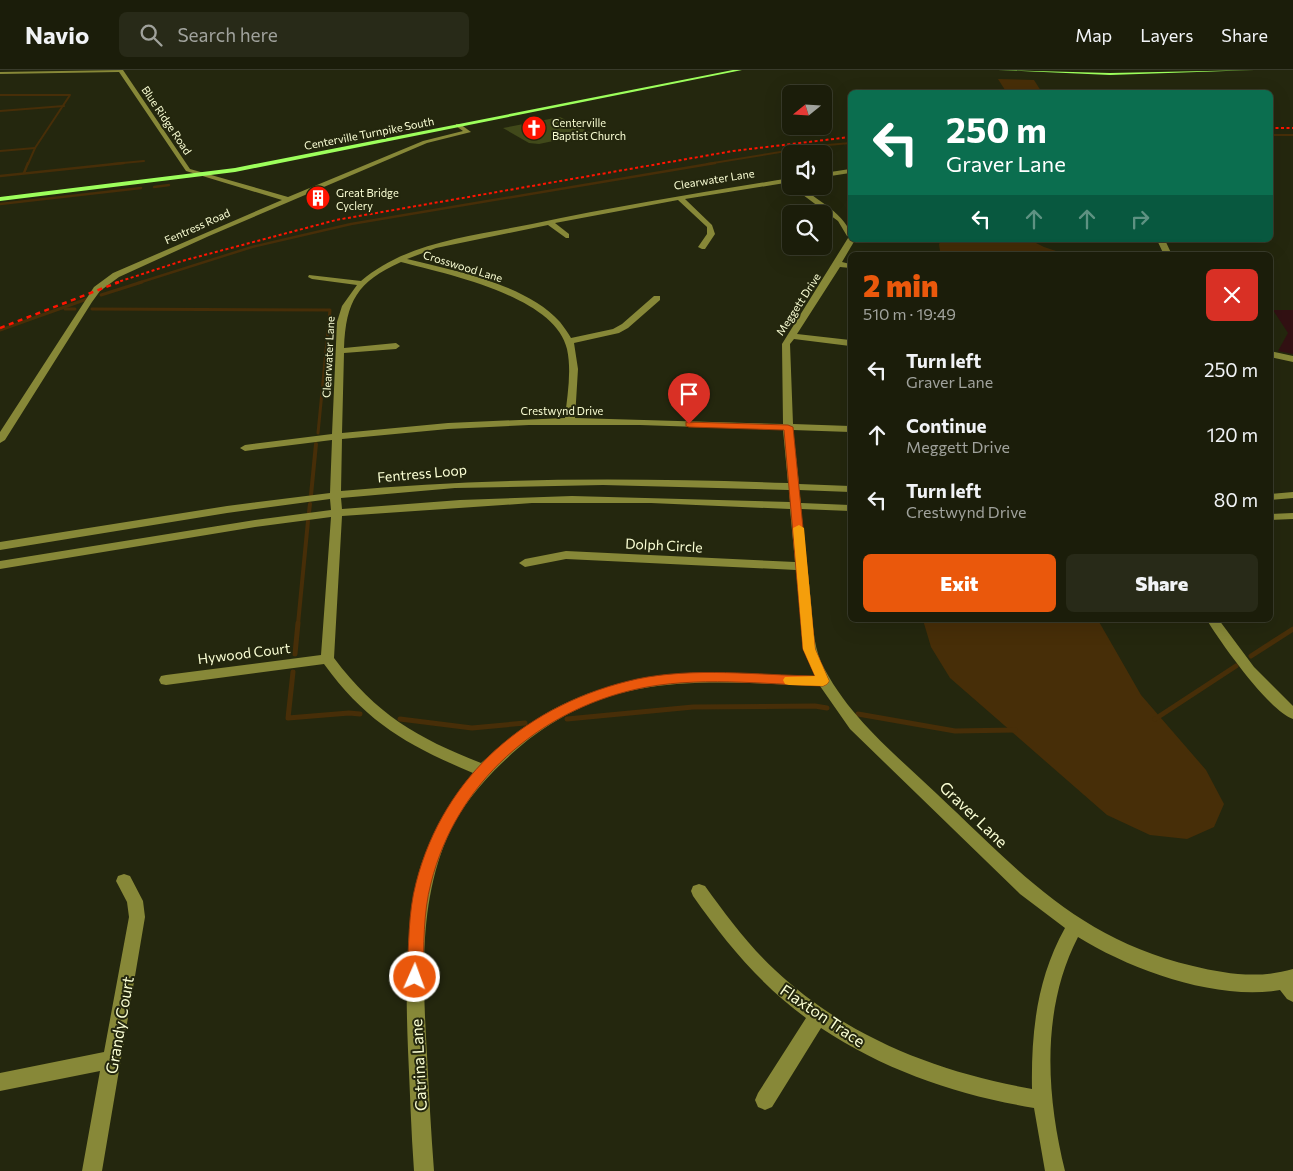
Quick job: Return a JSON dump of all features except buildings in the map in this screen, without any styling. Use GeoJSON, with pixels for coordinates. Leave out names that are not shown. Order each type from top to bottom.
{"type":"FeatureCollection","features":[{"type":"Feature","properties":{"kind":"main road","name":"Centerville Turnpike South"},"geometry":{"type":"LineString","coordinates":[[0,198],[231,170],[740,70]]}},
{"type":"Feature","properties":{"kind":"main road"},"geometry":{"type":"LineString","coordinates":[[1000,70],[1110,74],[1253,70]]}},
{"type":"Feature","properties":{"kind":"main road"},"geometry":{"type":"LineString","coordinates":[[221,181],[219,178],[221,175],[231,170]]}},
{"type":"Feature","properties":{"kind":"street"},"geometry":{"type":"LineString","coordinates":[[0,73],[121,71]]}},
{"type":"Feature","properties":{"kind":"street","name":"Blue Ridge Road"},"geometry":{"type":"LineString","coordinates":[[121,71],[188,170],[199,175],[287,199]]}},
{"type":"Feature","properties":{"kind":"street","name":"Fentress Road"},"geometry":{"type":"LineString","coordinates":[[0,440],[88,301],[103,283],[146,261],[287,199],[430,140],[468,132],[458,125]]}},
{"type":"Feature","properties":{"kind":"street"},"geometry":{"type":"LineString","coordinates":[[832,174],[848,171]]}},
{"type":"Feature","properties":{"kind":"street","name":"Clearwater Lane"},"geometry":{"type":"LineString","coordinates":[[327,659],[337,513],[335,496],[343,310],[361,282],[400,259],[434,246],[679,197],[782,184]]}},
{"type":"Feature","properties":{"kind":"street"},"geometry":{"type":"LineString","coordinates":[[807,195],[840,220],[848,231]]}},
{"type":"Feature","properties":{"kind":"street"},"geometry":{"type":"LineString","coordinates":[[679,197],[710,226],[711,234],[702,247]]}},
{"type":"Feature","properties":{"kind":"street"},"geometry":{"type":"LineString","coordinates":[[840,220],[848,219]]}},
{"type":"Feature","properties":{"kind":"street"},"geometry":{"type":"LineString","coordinates":[[550,223],[566,236]]}},
{"type":"Feature","properties":{"kind":"street","name":"Meggett Drive"},"geometry":{"type":"LineString","coordinates":[[796,506],[788,427],[786,344],[838,264],[850,242]]}},
{"type":"Feature","properties":{"kind":"street","name":"Crosswood Lane"},"geometry":{"type":"LineString","coordinates":[[400,259],[509,292],[549,316],[569,341]]}},
{"type":"Feature","properties":{"kind":"street"},"geometry":{"type":"LineString","coordinates":[[838,264],[848,266]]}},
{"type":"Feature","properties":{"kind":"street"},"geometry":{"type":"LineString","coordinates":[[312,276],[361,282]]}},
{"type":"Feature","properties":{"kind":"street"},"geometry":{"type":"LineString","coordinates":[[570,421],[573,358],[569,341],[616,331],[625,326],[657,298]]}},
{"type":"Feature","properties":{"kind":"street"},"geometry":{"type":"LineString","coordinates":[[791,336],[848,343]]}},
{"type":"Feature","properties":{"kind":"street"},"geometry":{"type":"LineString","coordinates":[[341,351],[396,346]]}},
{"type":"Feature","properties":{"kind":"street"},"geometry":{"type":"LineString","coordinates":[[1273,355],[1293,359]]}},
{"type":"Feature","properties":{"kind":"street","name":"Crestwynd Drive"},"geometry":{"type":"LineString","coordinates":[[245,448],[337,436],[440,426],[570,421],[788,427]]}},
{"type":"Feature","properties":{"kind":"street"},"geometry":{"type":"LineString","coordinates":[[788,427],[848,429]]}},
{"type":"Feature","properties":{"kind":"street","name":"Fentress Loop"},"geometry":{"type":"LineString","coordinates":[[0,546],[202,514],[335,496],[454,485],[581,480],[848,489]]}},
{"type":"Feature","properties":{"kind":"street"},"geometry":{"type":"LineString","coordinates":[[1273,497],[1293,495]]}},
{"type":"Feature","properties":{"kind":"street"},"geometry":{"type":"LineString","coordinates":[[0,565],[133,545],[247,525],[337,513],[461,503],[534,500],[615,500],[848,508]]}},
{"type":"Feature","properties":{"kind":"street","name":"Graver Lane"},"geometry":{"type":"LineString","coordinates":[[796,506],[809,649],[823,681],[840,708],[855,725],[1026,889],[1075,926],[1119,951],[1167,969],[1215,980],[1247,984],[1290,984]]}},
{"type":"Feature","properties":{"kind":"street"},"geometry":{"type":"LineString","coordinates":[[1273,517],[1293,516]]}},
{"type":"Feature","properties":{"kind":"street","name":"Dolph Circle"},"geometry":{"type":"LineString","coordinates":[[525,563],[566,556],[802,566]]}},
{"type":"Feature","properties":{"kind":"street"},"geometry":{"type":"LineString","coordinates":[[1214,622],[1228,643],[1258,678],[1293,714]]}},
{"type":"Feature","properties":{"kind":"street"},"geometry":{"type":"LineString","coordinates":[[327,659],[367,707],[389,723],[444,755],[482,770]]}},
{"type":"Feature","properties":{"kind":"street","name":"Hywood Court"},"geometry":{"type":"LineString","coordinates":[[166,680],[327,659]]}},
{"type":"Feature","properties":{"kind":"street","name":"Catrina Lane"},"geometry":{"type":"LineString","coordinates":[[424,1171],[414,996],[418,919],[423,883],[442,830],[458,803],[482,770],[507,747],[532,729],[579,702],[637,684],[673,679],[713,678],[823,681]]}},
{"type":"Feature","properties":{"kind":"street","name":"Grandy Court"},"geometry":{"type":"LineString","coordinates":[[92,1171],[137,917],[135,901],[124,881]]}},
{"type":"Feature","properties":{"kind":"street","name":"Flaxton Trace"},"geometry":{"type":"LineString","coordinates":[[699,891],[730,935],[769,977],[818,1016],[868,1046],[924,1071],[983,1090],[1042,1100]]}},
{"type":"Feature","properties":{"kind":"street"},"geometry":{"type":"LineString","coordinates":[[1054,1171],[1042,1100],[1041,1047],[1046,1001],[1058,961],[1075,926]]}},
{"type":"Feature","properties":{"kind":"street"},"geometry":{"type":"LineString","coordinates":[[765,1100],[818,1016]]}},
{"type":"Feature","properties":{"kind":"street"},"geometry":{"type":"LineString","coordinates":[[0,1082],[112,1059]]}},
{"type":"Feature","properties":{"kind":"shaded area"},"geometry":{"type":"Polygon","coordinates":[[[998,79],[1034,80],[1040,90],[1005,90],[998,79]]]}},
{"type":"Feature","properties":{"kind":"shaded area"},"geometry":{"type":"Polygon","coordinates":[[[940,242],[1034,242],[1059,252],[944,252],[940,251],[940,242]]]}},
{"type":"Feature","properties":{"kind":"shaded area"},"geometry":{"type":"Polygon","coordinates":[[[1273,310],[1293,310],[1293,354],[1278,351],[1288,333],[1273,310]]]}},
{"type":"Feature","properties":{"kind":"shaded area"},"geometry":{"type":"Polygon","coordinates":[[[924,622],[1099,622],[1141,695],[1206,770],[1224,804],[1214,827],[1187,839],[1150,835],[1107,815],[950,678],[931,647],[924,622]]]}},
{"type":"Feature","properties":{"kind":"waterway"},"geometry":{"type":"LineString","coordinates":[[0,95],[70,95],[63,106]]}},
{"type":"Feature","properties":{"kind":"waterway"},"geometry":{"type":"LineString","coordinates":[[0,111],[63,106]]}},
{"type":"Feature","properties":{"kind":"waterway"},"geometry":{"type":"LineString","coordinates":[[35,148],[63,106]]}},
{"type":"Feature","properties":{"kind":"waterway"},"geometry":{"type":"LineString","coordinates":[[1273,135],[1293,135]]}},
{"type":"Feature","properties":{"kind":"waterway"},"geometry":{"type":"LineString","coordinates":[[707,164],[817,146],[848,143]]}},
{"type":"Feature","properties":{"kind":"waterway"},"geometry":{"type":"LineString","coordinates":[[0,151],[35,148]]}},
{"type":"Feature","properties":{"kind":"waterway"},"geometry":{"type":"LineString","coordinates":[[28,164],[35,148]]}},
{"type":"Feature","properties":{"kind":"waterway"},"geometry":{"type":"LineString","coordinates":[[112,164],[144,161]]}},
{"type":"Feature","properties":{"kind":"waterway"},"geometry":{"type":"LineString","coordinates":[[24,173],[28,163]]}},
{"type":"Feature","properties":{"kind":"waterway"},"geometry":{"type":"LineString","coordinates":[[0,176],[124,163]]}},
{"type":"Feature","properties":{"kind":"waterway"},"geometry":{"type":"LineString","coordinates":[[138,283],[252,247],[351,224],[715,163]]}},
{"type":"Feature","properties":{"kind":"waterway"},"geometry":{"type":"LineString","coordinates":[[154,187],[169,185]]}},
{"type":"Feature","properties":{"kind":"waterway"},"geometry":{"type":"LineString","coordinates":[[0,204],[141,188]]}},
{"type":"Feature","properties":{"kind":"waterway"},"geometry":{"type":"LineString","coordinates":[[101,295],[142,282]]}},
{"type":"Feature","properties":{"kind":"waterway"},"geometry":{"type":"LineString","coordinates":[[0,330],[87,299]]}},
{"type":"Feature","properties":{"kind":"waterway"},"geometry":{"type":"LineString","coordinates":[[65,309],[75,309]]}},
{"type":"Feature","properties":{"kind":"waterway"},"geometry":{"type":"LineString","coordinates":[[92,309],[330,310],[318,433]]}},
{"type":"Feature","properties":{"kind":"waterway"},"geometry":{"type":"LineString","coordinates":[[311,495],[316,444]]}},
{"type":"Feature","properties":{"kind":"waterway"},"geometry":{"type":"LineString","coordinates":[[309,512],[310,504]]}},
{"type":"Feature","properties":{"kind":"waterway"},"geometry":{"type":"LineString","coordinates":[[298,624],[308,521]]}},
{"type":"Feature","properties":{"kind":"waterway"},"geometry":{"type":"LineString","coordinates":[[295,654],[298,623]]}},
{"type":"Feature","properties":{"kind":"waterway"},"geometry":{"type":"LineString","coordinates":[[1251,656],[1293,629]]}},
{"type":"Feature","properties":{"kind":"waterway"},"geometry":{"type":"LineString","coordinates":[[1155,719],[1236,666]]}},
{"type":"Feature","properties":{"kind":"waterway"},"geometry":{"type":"LineString","coordinates":[[293,672],[288,718],[349,713],[360,714]]}},
{"type":"Feature","properties":{"kind":"waterway"},"geometry":{"type":"LineString","coordinates":[[567,719],[693,707],[815,706],[827,708]]}},
{"type":"Feature","properties":{"kind":"waterway"},"geometry":{"type":"LineString","coordinates":[[858,714],[955,731],[1015,730]]}},
{"type":"Feature","properties":{"kind":"waterway"},"geometry":{"type":"LineString","coordinates":[[400,719],[472,728],[525,723]]}},
{"type":"Feature","properties":{"kind":"railway"},"geometry":{"type":"LineString","coordinates":[[1273,128],[1293,128]]}},
{"type":"Feature","properties":{"kind":"railway"},"geometry":{"type":"LineString","coordinates":[[115,283],[182,261],[336,220],[733,151],[848,137]]}},
{"type":"Feature","properties":{"kind":"railway"},"geometry":{"type":"LineString","coordinates":[[0,328],[119,282]]}},
{"type":"Feature","properties":{"kind":"slow traffic"},"geometry":{"type":"LineString","coordinates":[[789,680],[823,681],[809,649],[799,528]]}},
{"type":"Feature","properties":{"kind":"place","name":"Centerville Baptist Church"},"geometry":{"type":"Point","coordinates":[534,128]}},
{"type":"Feature","properties":{"kind":"place","name":"Great Bridge Cyclery"},"geometry":{"type":"Point","coordinates":[318,198]}},
{"type":"Feature","properties":{"kind":"route"},"geometry":{"type":"LineString","coordinates":[[415,977],[418,919],[423,883],[433,852],[442,830],[458,803],[482,770],[507,747],[532,729],[579,702],[637,684],[673,679],[713,678],[823,681],[809,649],[788,427],[689,424]]}}]}
